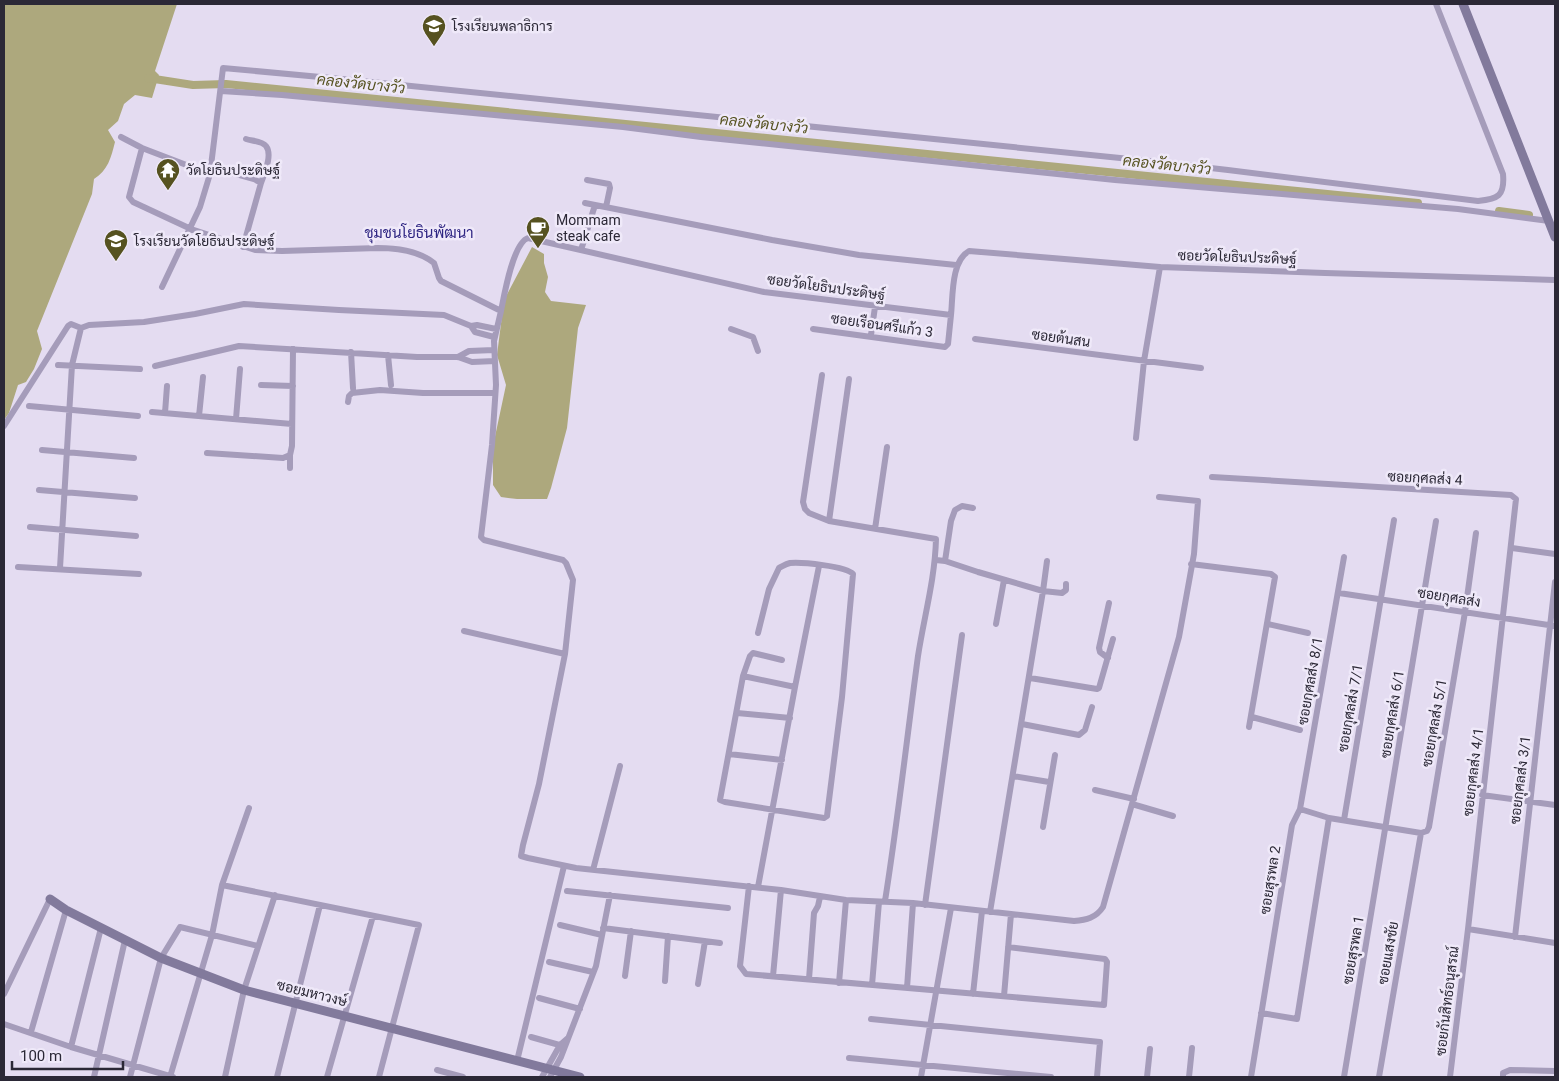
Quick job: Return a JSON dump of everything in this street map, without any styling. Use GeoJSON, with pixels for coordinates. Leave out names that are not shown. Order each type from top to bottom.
{"type":"FeatureCollection","features":[{"type":"Feature","properties":{"kind":"street"},"geometry":{"type":"LineString","coordinates":[[162,287],[200,207],[210,170],[223,68],[1218,168],[1478,201],[1491,200],[1500,195],[1504,186],[1503,174],[1436,4]]}},
{"type":"Feature","properties":{"kind":"street"},"geometry":{"type":"LineString","coordinates":[[1464,4],[1555,237]]}},
{"type":"Feature","properties":{"kind":"street"},"geometry":{"type":"LineString","coordinates":[[221,88],[613,126],[701,137],[1116,180],[1458,209],[1549,221]]}},
{"type":"Feature","properties":{"kind":"street"},"geometry":{"type":"LineString","coordinates":[[121,137],[142,148],[210,170],[261,183]]}},
{"type":"Feature","properties":{"kind":"street"},"geometry":{"type":"LineString","coordinates":[[243,247],[267,160],[265,145],[246,139]]}},
{"type":"Feature","properties":{"kind":"street"},"geometry":{"type":"LineString","coordinates":[[142,148],[129,191],[129,197],[133,202],[191,228],[255,250],[392,248],[417,253],[434,263],[439,278],[442,281],[500,311],[494,337],[495,393],[492,445],[481,537],[484,540],[561,559],[566,563],[573,580],[565,654],[539,784],[522,845],[521,856],[564,866],[593,870],[758,887],[846,900],[913,903],[982,912],[1087,920],[1100,912],[1104,907],[1179,637],[1185,608],[1194,554],[1198,501],[1159,497]]}},
{"type":"Feature","properties":{"kind":"street"},"geometry":{"type":"LineString","coordinates":[[586,180],[609,184],[610,188],[606,207]]}},
{"type":"Feature","properties":{"kind":"street"},"geometry":{"type":"LineString","coordinates":[[585,202],[772,240],[859,255],[956,265],[951,315]]}},
{"type":"Feature","properties":{"kind":"street"},"geometry":{"type":"LineString","coordinates":[[581,250],[594,204]]}},
{"type":"Feature","properties":{"kind":"street","name":"ซอยวัดโยธินประดิษฐ์"},"geometry":{"type":"LineString","coordinates":[[500,311],[508,277],[520,246],[528,238],[764,292],[951,315]]}},
{"type":"Feature","properties":{"kind":"street","name":"ซอยวัดโยธินประดิษฐ์"},"geometry":{"type":"LineString","coordinates":[[956,265],[964,254],[972,251],[1160,267],[1555,280]]}},
{"type":"Feature","properties":{"kind":"street"},"geometry":{"type":"LineString","coordinates":[[1136,438],[1144,361],[1160,267]]}},
{"type":"Feature","properties":{"kind":"street"},"geometry":{"type":"LineString","coordinates":[[4,426],[71,324],[81,328],[89,325],[144,322],[244,304],[444,315],[471,326],[477,325],[496,329]]}},
{"type":"Feature","properties":{"kind":"street"},"geometry":{"type":"LineString","coordinates":[[871,336],[876,307]]}},
{"type":"Feature","properties":{"kind":"street","name":"ซอยเรือนศรีแก้ว 3"},"geometry":{"type":"LineString","coordinates":[[813,329],[946,346],[951,315]]}},
{"type":"Feature","properties":{"kind":"street"},"geometry":{"type":"LineString","coordinates":[[471,326],[475,332],[494,337]]}},
{"type":"Feature","properties":{"kind":"street"},"geometry":{"type":"LineString","coordinates":[[60,568],[72,365],[81,328]]}},
{"type":"Feature","properties":{"kind":"street"},"geometry":{"type":"LineString","coordinates":[[732,329],[753,337],[758,351]]}},
{"type":"Feature","properties":{"kind":"street","name":"ซอยต้นสน"},"geometry":{"type":"LineString","coordinates":[[975,339],[1201,368]]}},
{"type":"Feature","properties":{"kind":"street"},"geometry":{"type":"LineString","coordinates":[[155,366],[239,346],[458,357],[472,362],[495,360]]}},
{"type":"Feature","properties":{"kind":"street"},"geometry":{"type":"LineString","coordinates":[[290,468],[294,349]]}},
{"type":"Feature","properties":{"kind":"street"},"geometry":{"type":"LineString","coordinates":[[458,357],[469,352],[494,350]]}},
{"type":"Feature","properties":{"kind":"street"},"geometry":{"type":"LineString","coordinates":[[351,352],[353,388]]}},
{"type":"Feature","properties":{"kind":"street"},"geometry":{"type":"LineString","coordinates":[[388,354],[391,385]]}},
{"type":"Feature","properties":{"kind":"street"},"geometry":{"type":"LineString","coordinates":[[58,365],[140,369]]}},
{"type":"Feature","properties":{"kind":"street"},"geometry":{"type":"LineString","coordinates":[[236,419],[240,369]]}},
{"type":"Feature","properties":{"kind":"street"},"geometry":{"type":"LineString","coordinates":[[822,375],[803,502],[805,509],[809,513],[829,521],[936,539],[936,560],[921,635],[899,811],[882,901],[872,985]]}},
{"type":"Feature","properties":{"kind":"street"},"geometry":{"type":"LineString","coordinates":[[199,416],[203,378]]}},
{"type":"Feature","properties":{"kind":"street"},"geometry":{"type":"LineString","coordinates":[[829,521],[849,379]]}},
{"type":"Feature","properties":{"kind":"street"},"geometry":{"type":"LineString","coordinates":[[261,385],[293,386]]}},
{"type":"Feature","properties":{"kind":"street"},"geometry":{"type":"LineString","coordinates":[[165,413],[167,386]]}},
{"type":"Feature","properties":{"kind":"street"},"geometry":{"type":"LineString","coordinates":[[348,402],[352,392],[380,390],[423,393],[495,393]]}},
{"type":"Feature","properties":{"kind":"street"},"geometry":{"type":"LineString","coordinates":[[29,406],[138,416]]}},
{"type":"Feature","properties":{"kind":"street"},"geometry":{"type":"LineString","coordinates":[[152,412],[292,424]]}},
{"type":"Feature","properties":{"kind":"street"},"geometry":{"type":"LineString","coordinates":[[875,529],[887,447]]}},
{"type":"Feature","properties":{"kind":"street"},"geometry":{"type":"LineString","coordinates":[[42,450],[134,458]]}},
{"type":"Feature","properties":{"kind":"street"},"geometry":{"type":"LineString","coordinates":[[207,453],[283,458],[290,454]]}},
{"type":"Feature","properties":{"kind":"street","name":"ซอยกุศลส่ง 4"},"geometry":{"type":"LineString","coordinates":[[1212,477],[1511,495],[1515,497],[1516,502],[1504,618]]}},
{"type":"Feature","properties":{"kind":"street"},"geometry":{"type":"LineString","coordinates":[[39,490],[135,498]]}},
{"type":"Feature","properties":{"kind":"street"},"geometry":{"type":"LineString","coordinates":[[945,561],[950,521],[955,510],[962,506],[973,508]]}},
{"type":"Feature","properties":{"kind":"street","name":"ซอยกุศลส่ง 7/1"},"geometry":{"type":"LineString","coordinates":[[1344,820],[1394,520]]}},
{"type":"Feature","properties":{"kind":"street","name":"ซอยกุศลส่ง 6/1"},"geometry":{"type":"LineString","coordinates":[[1386,826],[1436,521]]}},
{"type":"Feature","properties":{"kind":"street"},"geometry":{"type":"LineString","coordinates":[[30,527],[136,536]]}},
{"type":"Feature","properties":{"kind":"street","name":"ซอยกุศลส่ง 5/1"},"geometry":{"type":"LineString","coordinates":[[1421,833],[1425,832],[1429,827],[1465,612],[1476,533]]}},
{"type":"Feature","properties":{"kind":"street"},"geometry":{"type":"LineString","coordinates":[[1512,548],[1555,554]]}},
{"type":"Feature","properties":{"kind":"street","name":"ซอยกุศลส่ง 8/1"},"geometry":{"type":"LineString","coordinates":[[1300,810],[1344,557]]}},
{"type":"Feature","properties":{"kind":"street"},"geometry":{"type":"LineString","coordinates":[[936,560],[1043,590],[1062,593],[1066,590],[1066,584]]}},
{"type":"Feature","properties":{"kind":"street"},"geometry":{"type":"LineString","coordinates":[[990,912],[1030,678],[1047,561]]}},
{"type":"Feature","properties":{"kind":"street"},"geometry":{"type":"LineString","coordinates":[[758,633],[769,589],[779,568],[791,563],[848,570],[854,576],[842,697],[827,816],[820,818],[720,801],[743,676],[750,656],[752,653],[782,660]]}},
{"type":"Feature","properties":{"kind":"street"},"geometry":{"type":"LineString","coordinates":[[1191,564],[1274,575],[1276,580],[1249,727]]}},
{"type":"Feature","properties":{"kind":"street"},"geometry":{"type":"LineString","coordinates":[[758,887],[818,566]]}},
{"type":"Feature","properties":{"kind":"street"},"geometry":{"type":"LineString","coordinates":[[18,567],[140,574]]}},
{"type":"Feature","properties":{"kind":"street"},"geometry":{"type":"LineString","coordinates":[[996,624],[1004,580]]}},
{"type":"Feature","properties":{"kind":"street","name":"ซอยกุศลส่ง 3/1"},"geometry":{"type":"LineString","coordinates":[[1515,937],[1553,626],[1555,582]]}},
{"type":"Feature","properties":{"kind":"street","name":"ซอยกุศลส่ง"},"geometry":{"type":"LineString","coordinates":[[1339,593],[1553,626]]}},
{"type":"Feature","properties":{"kind":"street"},"geometry":{"type":"LineString","coordinates":[[1108,658],[1100,652],[1099,648],[1109,603]]}},
{"type":"Feature","properties":{"kind":"street","name":"ซอยกุศลส่ง 4/1"},"geometry":{"type":"LineString","coordinates":[[1468,929],[1482,795],[1504,618]]}},
{"type":"Feature","properties":{"kind":"street"},"geometry":{"type":"LineString","coordinates":[[1268,624],[1308,633]]}},
{"type":"Feature","properties":{"kind":"street"},"geometry":{"type":"LineString","coordinates":[[464,631],[565,654]]}},
{"type":"Feature","properties":{"kind":"street"},"geometry":{"type":"LineString","coordinates":[[925,905],[962,635]]}},
{"type":"Feature","properties":{"kind":"street"},"geometry":{"type":"LineString","coordinates":[[1030,678],[1097,689],[1099,688],[1113,639]]}},
{"type":"Feature","properties":{"kind":"street"},"geometry":{"type":"LineString","coordinates":[[743,676],[795,687]]}},
{"type":"Feature","properties":{"kind":"street"},"geometry":{"type":"LineString","coordinates":[[1022,724],[1079,735],[1085,730],[1092,707]]}},
{"type":"Feature","properties":{"kind":"street"},"geometry":{"type":"LineString","coordinates":[[737,713],[790,718]]}},
{"type":"Feature","properties":{"kind":"street"},"geometry":{"type":"LineString","coordinates":[[1252,717],[1300,730]]}},
{"type":"Feature","properties":{"kind":"street"},"geometry":{"type":"LineString","coordinates":[[729,754],[782,760]]}},
{"type":"Feature","properties":{"kind":"street"},"geometry":{"type":"LineString","coordinates":[[1044,827],[1055,755]]}},
{"type":"Feature","properties":{"kind":"street"},"geometry":{"type":"LineString","coordinates":[[593,870],[620,766]]}},
{"type":"Feature","properties":{"kind":"street"},"geometry":{"type":"LineString","coordinates":[[1013,776],[1050,782]]}},
{"type":"Feature","properties":{"kind":"street"},"geometry":{"type":"LineString","coordinates":[[1095,790],[1174,816]]}},
{"type":"Feature","properties":{"kind":"street"},"geometry":{"type":"LineString","coordinates":[[1482,795],[1555,805]]}},
{"type":"Feature","properties":{"kind":"street"},"geometry":{"type":"LineString","coordinates":[[4,1024],[31,1032],[71,1048],[133,1064],[171,1077],[212,935],[222,885],[249,808]]}},
{"type":"Feature","properties":{"kind":"street"},"geometry":{"type":"LineString","coordinates":[[1300,810],[1329,818],[1421,833]]}},
{"type":"Feature","properties":{"kind":"street","name":"ซอยสุรพล 2"},"geometry":{"type":"LineString","coordinates":[[1250,1077],[1292,825],[1300,810]]}},
{"type":"Feature","properties":{"kind":"street"},"geometry":{"type":"LineString","coordinates":[[1261,1013],[1297,1019],[1329,818]]}},
{"type":"Feature","properties":{"kind":"street","name":"ซอยสุรพล 1"},"geometry":{"type":"LineString","coordinates":[[1344,1077],[1386,826]]}},
{"type":"Feature","properties":{"kind":"street","name":"ซอยแสงชัย"},"geometry":{"type":"LineString","coordinates":[[1379,1077],[1421,833]]}},
{"type":"Feature","properties":{"kind":"street"},"geometry":{"type":"LineString","coordinates":[[517,1061],[564,866]]}},
{"type":"Feature","properties":{"kind":"street"},"geometry":{"type":"LineString","coordinates":[[222,885],[419,925],[379,1077]]}},
{"type":"Feature","properties":{"kind":"street"},"geometry":{"type":"LineString","coordinates":[[749,886],[740,966],[746,974],[1101,1006],[1105,1002],[1107,962],[1104,958],[1008,948]]}},
{"type":"Feature","properties":{"kind":"street"},"geometry":{"type":"LineString","coordinates":[[773,976],[781,890]]}},
{"type":"Feature","properties":{"kind":"street"},"geometry":{"type":"LineString","coordinates":[[567,891],[728,908]]}},
{"type":"Feature","properties":{"kind":"street"},"geometry":{"type":"LineString","coordinates":[[542,1077],[550,1072],[568,1038],[580,1009],[593,972],[610,895]]}},
{"type":"Feature","properties":{"kind":"street"},"geometry":{"type":"LineString","coordinates":[[225,1077],[244,990],[275,896]]}},
{"type":"Feature","properties":{"kind":"street"},"geometry":{"type":"LineString","coordinates":[[809,979],[814,913],[820,896]]}},
{"type":"Feature","properties":{"kind":"street"},"geometry":{"type":"LineString","coordinates":[[4,994],[50,899]]}},
{"type":"Feature","properties":{"kind":"street","name":"ซอยมหาวงษ์"},"geometry":{"type":"LineString","coordinates":[[50,899],[66,910],[161,958],[244,990],[517,1061],[550,1072],[580,1077]]}},
{"type":"Feature","properties":{"kind":"street"},"geometry":{"type":"LineString","coordinates":[[839,983],[846,900]]}},
{"type":"Feature","properties":{"kind":"street"},"geometry":{"type":"LineString","coordinates":[[907,988],[913,903]]}},
{"type":"Feature","properties":{"kind":"street"},"geometry":{"type":"LineString","coordinates":[[277,1077],[320,905]]}},
{"type":"Feature","properties":{"kind":"street"},"geometry":{"type":"LineString","coordinates":[[921,1077],[938,991],[951,908]]}},
{"type":"Feature","properties":{"kind":"street"},"geometry":{"type":"LineString","coordinates":[[31,1032],[66,910]]}},
{"type":"Feature","properties":{"kind":"street"},"geometry":{"type":"LineString","coordinates":[[974,994],[982,912]]}},
{"type":"Feature","properties":{"kind":"street"},"geometry":{"type":"LineString","coordinates":[[1004,996],[1011,914]]}},
{"type":"Feature","properties":{"kind":"street"},"geometry":{"type":"LineString","coordinates":[[327,1077],[373,916]]}},
{"type":"Feature","properties":{"kind":"street"},"geometry":{"type":"LineString","coordinates":[[560,925],[603,931],[631,931],[720,943]]}},
{"type":"Feature","properties":{"kind":"street"},"geometry":{"type":"LineString","coordinates":[[71,1048],[100,928]]}},
{"type":"Feature","properties":{"kind":"street"},"geometry":{"type":"LineString","coordinates":[[130,1077],[161,958],[180,928],[258,946]]}},
{"type":"Feature","properties":{"kind":"street"},"geometry":{"type":"LineString","coordinates":[[1468,929],[1555,943]]}},
{"type":"Feature","properties":{"kind":"street","name":"ซอยกันสิทธ์อนุสรณ์"},"geometry":{"type":"LineString","coordinates":[[1450,1077],[1468,929]]}},
{"type":"Feature","properties":{"kind":"street"},"geometry":{"type":"LineString","coordinates":[[625,976],[631,931]]}},
{"type":"Feature","properties":{"kind":"street"},"geometry":{"type":"LineString","coordinates":[[665,981],[668,936]]}},
{"type":"Feature","properties":{"kind":"street"},"geometry":{"type":"LineString","coordinates":[[94,1077],[124,940]]}},
{"type":"Feature","properties":{"kind":"street"},"geometry":{"type":"LineString","coordinates":[[698,984],[705,941]]}},
{"type":"Feature","properties":{"kind":"street"},"geometry":{"type":"LineString","coordinates":[[549,962],[593,972]]}},
{"type":"Feature","properties":{"kind":"street"},"geometry":{"type":"LineString","coordinates":[[539,998],[580,1009]]}},
{"type":"Feature","properties":{"kind":"street"},"geometry":{"type":"LineString","coordinates":[[871,1020],[1100,1042],[1098,1077]]}},
{"type":"Feature","properties":{"kind":"street"},"geometry":{"type":"LineString","coordinates":[[530,1037],[563,1046]]}},
{"type":"Feature","properties":{"kind":"street"},"geometry":{"type":"LineString","coordinates":[[1189,1077],[1192,1048]]}},
{"type":"Feature","properties":{"kind":"street"},"geometry":{"type":"LineString","coordinates":[[1148,1077],[1150,1050]]}},
{"type":"Feature","properties":{"kind":"street"},"geometry":{"type":"LineString","coordinates":[[849,1058],[1051,1077]]}},
{"type":"Feature","properties":{"kind":"street"},"geometry":{"type":"LineString","coordinates":[[437,1070],[462,1077]]}},
{"type":"Feature","properties":{"kind":"street"},"geometry":{"type":"LineString","coordinates":[[1503,1077],[1503,1073],[1510,1070],[1555,1071]]}},
{"type":"Feature","properties":{"kind":"shaded area"},"geometry":{"type":"Polygon","coordinates":[[[4,4],[177,4],[155,71],[159,75],[152,98],[135,95],[124,104],[118,121],[108,130],[115,142],[112,153],[106,168],[94,179],[92,194],[37,331],[42,349],[34,369],[26,382],[18,385],[9,413],[4,420],[4,4]]]}},
{"type":"Feature","properties":{"kind":"shaded area"},"geometry":{"type":"Polygon","coordinates":[[[532,247],[544,254],[544,263],[548,277],[545,292],[551,301],[586,305],[578,328],[567,428],[551,488],[547,499],[517,499],[501,497],[493,485],[493,446],[506,385],[497,355],[504,300],[532,247]]]}},
{"type":"Feature","properties":{"kind":"waterway","name":"คลองวัดบางวัว"},"geometry":{"type":"LineString","coordinates":[[148,78],[193,85],[226,84],[1418,203]]}},
{"type":"Feature","properties":{"kind":"waterway","name":"คลองวัดบางวัว"},"geometry":{"type":"LineString","coordinates":[[1499,211],[1529,215]]}},
{"type":"Feature","properties":{"kind":"place","name":"โรงเรียนพลาธิการ"},"geometry":{"type":"Point","coordinates":[434,47]}},
{"type":"Feature","properties":{"kind":"place","name":"วัดโยธินประดิษฐ์"},"geometry":{"type":"Point","coordinates":[168,191]}},
{"type":"Feature","properties":{"kind":"place","name":"Mommam steak cafe"},"geometry":{"type":"Point","coordinates":[538,249]}},
{"type":"Feature","properties":{"kind":"place","name":"โรงเรียนวัดโยธินประดิษฐ์"},"geometry":{"type":"Point","coordinates":[116,262]}},
{"type":"Feature","properties":{"kind":"district","name":"ชุมชนโยธินพัฒนา"},"geometry":{"type":"Point","coordinates":[419,233]}}]}
